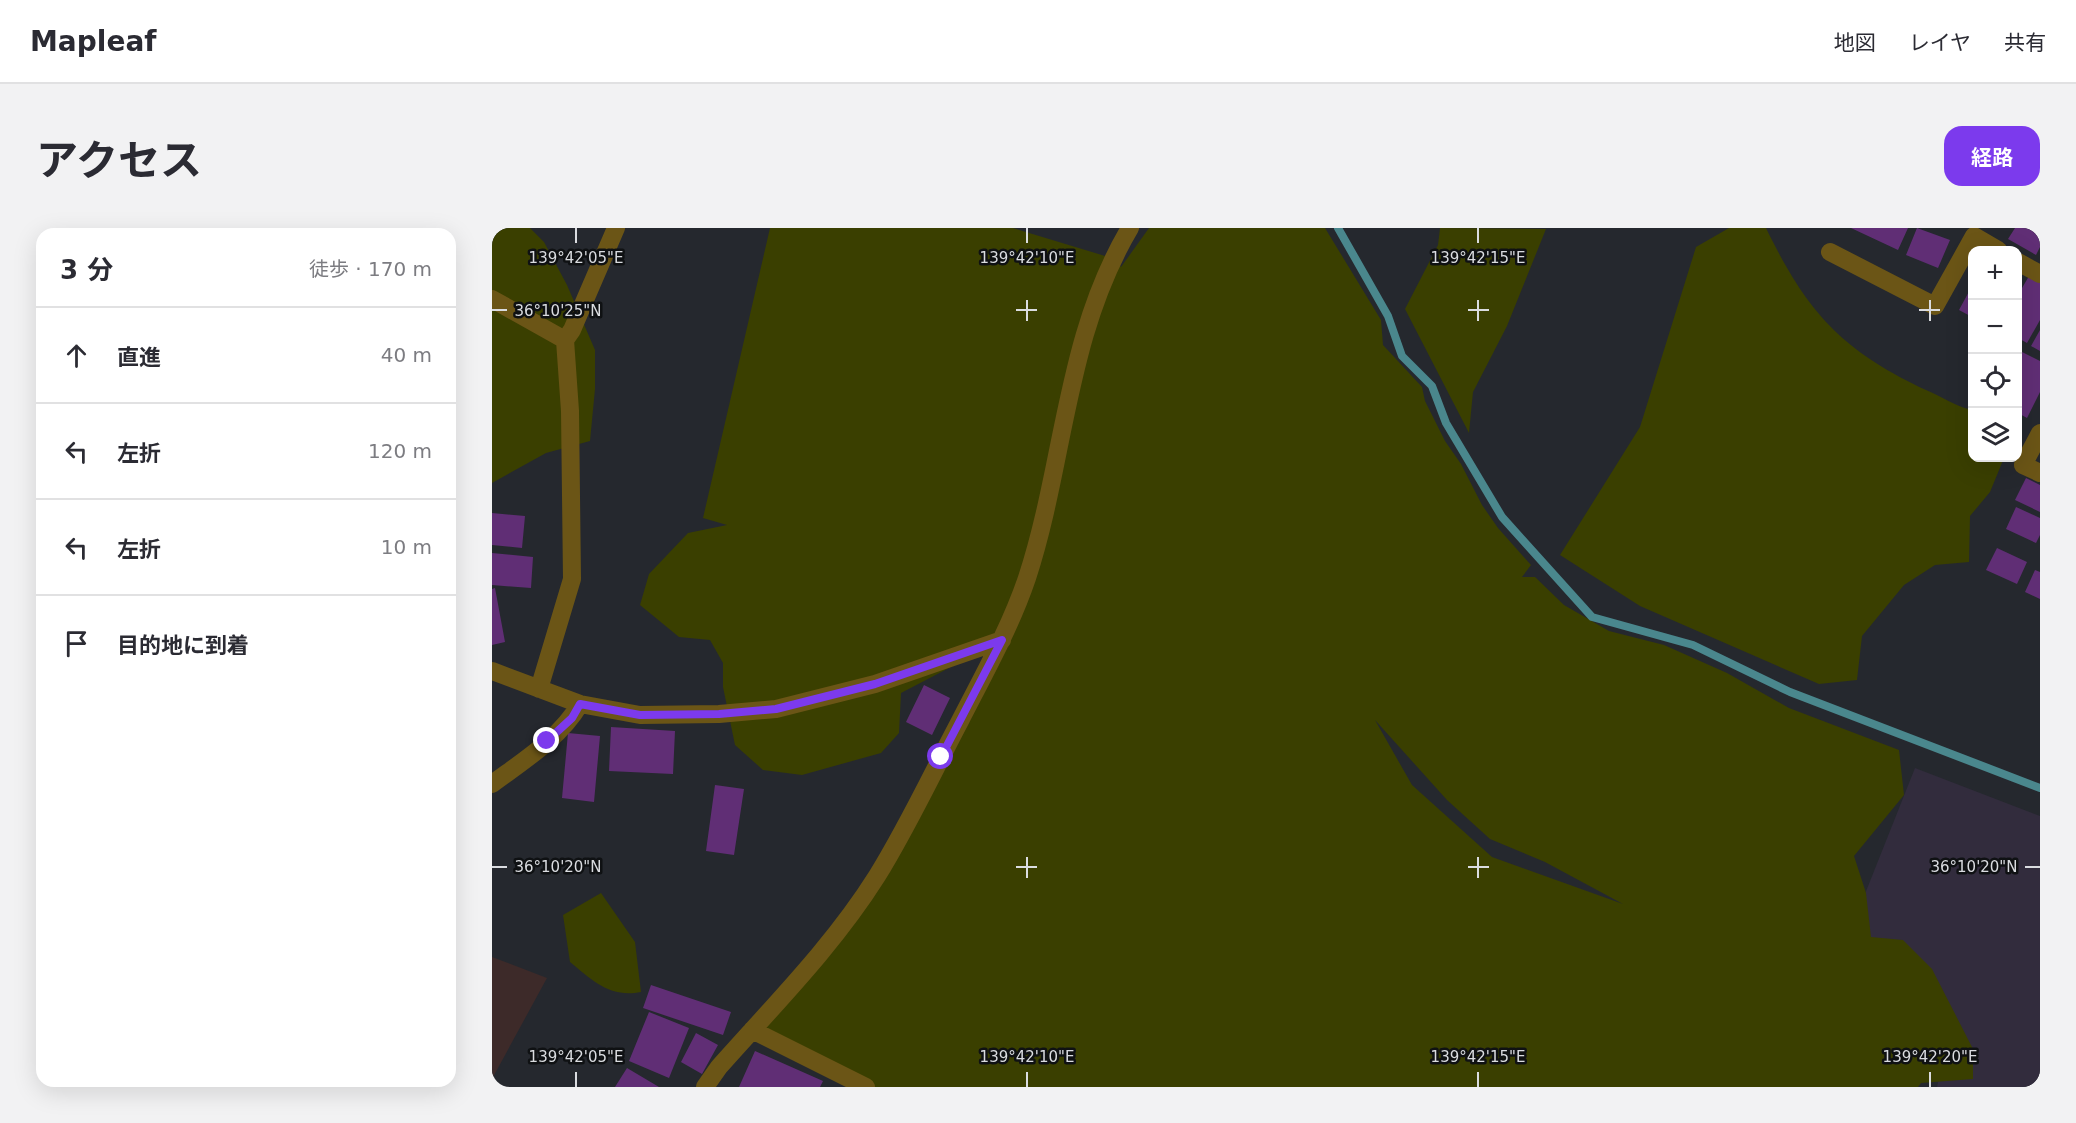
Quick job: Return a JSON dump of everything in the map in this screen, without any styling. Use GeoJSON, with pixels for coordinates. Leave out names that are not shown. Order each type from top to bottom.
{"type":"FeatureCollection","features":[{"type":"Feature","properties":{"kind":"street"},"geometry":{"type":"LineString","coordinates":[[539,689],[572,579],[570,411],[565,340],[572,330],[616,228]]}},
{"type":"Feature","properties":{"kind":"street"},"geometry":{"type":"LineString","coordinates":[[705,1087],[752,1030],[829,944],[877,876],[1002,640],[1028,575],[1067,398],[1092,310],[1114,254],[1130,228]]}},
{"type":"Feature","properties":{"kind":"street"},"geometry":{"type":"LineString","coordinates":[[1968,246],[1974,236],[1991,246]]}},
{"type":"Feature","properties":{"kind":"street"},"geometry":{"type":"LineString","coordinates":[[1830,252],[1935,306],[1968,247]]}},
{"type":"Feature","properties":{"kind":"street"},"geometry":{"type":"LineString","coordinates":[[2022,264],[2040,274]]}},
{"type":"Feature","properties":{"kind":"street"},"geometry":{"type":"LineString","coordinates":[[492,299],[565,340]]}},
{"type":"Feature","properties":{"kind":"street"},"geometry":{"type":"LineString","coordinates":[[2040,433],[2023,465],[2040,472]]}},
{"type":"Feature","properties":{"kind":"street"},"geometry":{"type":"LineString","coordinates":[[492,671],[580,704],[640,715],[719,714],[776,709],[875,684],[1002,640]]}},
{"type":"Feature","properties":{"kind":"street"},"geometry":{"type":"LineString","coordinates":[[492,784],[547,741],[572,718],[580,704]]}},
{"type":"Feature","properties":{"kind":"street"},"geometry":{"type":"LineString","coordinates":[[752,1030],[866,1087]]}},
{"type":"Feature","properties":{"kind":"shaded area"},"geometry":{"type":"Polygon","coordinates":[[[1915,768],[2040,816],[2040,1087],[1937,1087],[1949,1034],[1826,992],[1915,768]]]}},
{"type":"Feature","properties":{"kind":"shaded area"},"geometry":{"type":"Polygon","coordinates":[[[492,957],[547,978],[492,1079],[492,957]]]}},
{"type":"Feature","properties":{"kind":"green space"},"geometry":{"type":"Polygon","coordinates":[[[492,228],[530,228],[544,242],[567,285],[595,350],[595,389],[590,441],[546,453],[492,483],[492,228]]]}},
{"type":"Feature","properties":{"kind":"green space"},"geometry":{"type":"Polygon","coordinates":[[[770,228],[1013,228],[1115,259],[1121,267],[1149,228],[1325,228],[1381,320],[1383,345],[1422,387],[1425,401],[1445,441],[1461,464],[1482,505],[1498,528],[1531,565],[1522,577],[1535,577],[1564,605],[1609,631],[1664,645],[1727,673],[1789,708],[1899,750],[1904,795],[1854,856],[1866,893],[1871,937],[1903,940],[1932,969],[1973,1049],[1973,1079],[1921,1083],[1918,1087],[866,1087],[752,1030],[825,943],[915,801],[1001,641],[901,693],[899,733],[881,753],[802,775],[763,770],[735,745],[723,687],[723,663],[710,640],[679,637],[640,605],[649,574],[688,533],[727,525],[703,518],[770,228]],[[1375,720],[1412,785],[1492,857],[1623,904],[1545,862],[1490,839],[1447,800],[1375,720]]]}},
{"type":"Feature","properties":{"kind":"green space"},"geometry":{"type":"Polygon","coordinates":[[[1440,228],[1546,229],[1507,326],[1473,392],[1469,433],[1405,309],[1438,245],[1440,228]]]}},
{"type":"Feature","properties":{"kind":"green space"},"geometry":{"type":"Polygon","coordinates":[[[1729,228],[1766,228],[1796,283],[1830,326],[1871,360],[1896,375],[1968,409],[1968,462],[2002,462],[1990,492],[1970,516],[1969,562],[1935,565],[1904,585],[1862,636],[1857,680],[1819,684],[1640,606],[1560,555],[1640,427],[1696,247],[1729,228]]]}},
{"type":"Feature","properties":{"kind":"green space"},"geometry":{"type":"Polygon","coordinates":[[[601,893],[635,942],[641,992],[620,993],[611,990],[594,981],[570,962],[563,915],[601,893]]]}},
{"type":"Feature","properties":{"kind":"building"},"geometry":{"type":"Polygon","coordinates":[[[1851,228],[1908,228],[1898,250],[1851,228]]]}},
{"type":"Feature","properties":{"kind":"building"},"geometry":{"type":"Polygon","coordinates":[[[1917,228],[1950,240],[1938,268],[1906,255],[1917,228]]]}},
{"type":"Feature","properties":{"kind":"building"},"geometry":{"type":"Polygon","coordinates":[[[2015,228],[2040,228],[2040,247],[2036,255],[2008,239],[2015,228]]]}},
{"type":"Feature","properties":{"kind":"building"},"geometry":{"type":"Polygon","coordinates":[[[2029,276],[2040,282],[2040,320],[2027,343],[2022,340],[2022,288],[2029,276]]]}},
{"type":"Feature","properties":{"kind":"building"},"geometry":{"type":"Polygon","coordinates":[[[1968,293],[1968,315],[1959,310],[1968,293]]]}},
{"type":"Feature","properties":{"kind":"building"},"geometry":{"type":"Polygon","coordinates":[[[2040,330],[2040,351],[2031,346],[2040,330]]]}},
{"type":"Feature","properties":{"kind":"building"},"geometry":{"type":"Polygon","coordinates":[[[2022,352],[2040,361],[2040,392],[2027,418],[2022,415],[2022,352]]]}},
{"type":"Feature","properties":{"kind":"building"},"geometry":{"type":"Polygon","coordinates":[[[2026,478],[2040,485],[2040,512],[2015,500],[2026,478]]]}},
{"type":"Feature","properties":{"kind":"building"},"geometry":{"type":"Polygon","coordinates":[[[2016,507],[2040,518],[2040,535],[2036,543],[2006,529],[2016,507]]]}},
{"type":"Feature","properties":{"kind":"building"},"geometry":{"type":"Polygon","coordinates":[[[492,513],[525,516],[522,548],[492,545],[492,513]]]}},
{"type":"Feature","properties":{"kind":"building"},"geometry":{"type":"Polygon","coordinates":[[[1997,548],[2027,562],[2017,584],[1986,570],[1997,548]]]}},
{"type":"Feature","properties":{"kind":"building"},"geometry":{"type":"Polygon","coordinates":[[[492,553],[533,557],[531,588],[492,585],[492,553]]]}},
{"type":"Feature","properties":{"kind":"building"},"geometry":{"type":"Polygon","coordinates":[[[2035,570],[2040,572],[2040,599],[2025,592],[2035,570]]]}},
{"type":"Feature","properties":{"kind":"building"},"geometry":{"type":"Polygon","coordinates":[[[495,588],[505,642],[492,645],[492,589],[495,588]]]}},
{"type":"Feature","properties":{"kind":"building"},"geometry":{"type":"Polygon","coordinates":[[[924,685],[950,698],[932,735],[906,722],[924,685]]]}},
{"type":"Feature","properties":{"kind":"building"},"geometry":{"type":"Polygon","coordinates":[[[611,727],[675,731],[673,774],[609,771],[611,727]]]}},
{"type":"Feature","properties":{"kind":"building"},"geometry":{"type":"Polygon","coordinates":[[[568,733],[600,736],[594,802],[562,798],[568,733]]]}},
{"type":"Feature","properties":{"kind":"building"},"geometry":{"type":"Polygon","coordinates":[[[715,785],[744,789],[734,855],[706,851],[715,785]]]}},
{"type":"Feature","properties":{"kind":"building"},"geometry":{"type":"Polygon","coordinates":[[[651,985],[731,1012],[723,1035],[643,1008],[651,985]]]}},
{"type":"Feature","properties":{"kind":"building"},"geometry":{"type":"Polygon","coordinates":[[[649,1012],[689,1028],[669,1078],[629,1061],[649,1012]]]}},
{"type":"Feature","properties":{"kind":"building"},"geometry":{"type":"Polygon","coordinates":[[[696,1033],[718,1045],[702,1074],[681,1062],[696,1033]]]}},
{"type":"Feature","properties":{"kind":"building"},"geometry":{"type":"Polygon","coordinates":[[[755,1051],[823,1081],[820,1087],[739,1087],[755,1051]]]}},
{"type":"Feature","properties":{"kind":"building"},"geometry":{"type":"Polygon","coordinates":[[[627,1068],[659,1087],[615,1087],[627,1068]]]}},
{"type":"Feature","properties":{"kind":"waterway"},"geometry":{"type":"LineString","coordinates":[[1338,228],[1388,316],[1402,356],[1432,386],[1446,423],[1502,517],[1592,617],[1693,645],[1790,692],[2040,788]]}},
{"type":"Feature","properties":{"kind":"route"},"geometry":{"type":"LineString","coordinates":[[547,741],[572,718],[580,704],[640,715],[719,714],[776,709],[875,684],[1002,640],[941,757]]}}]}
